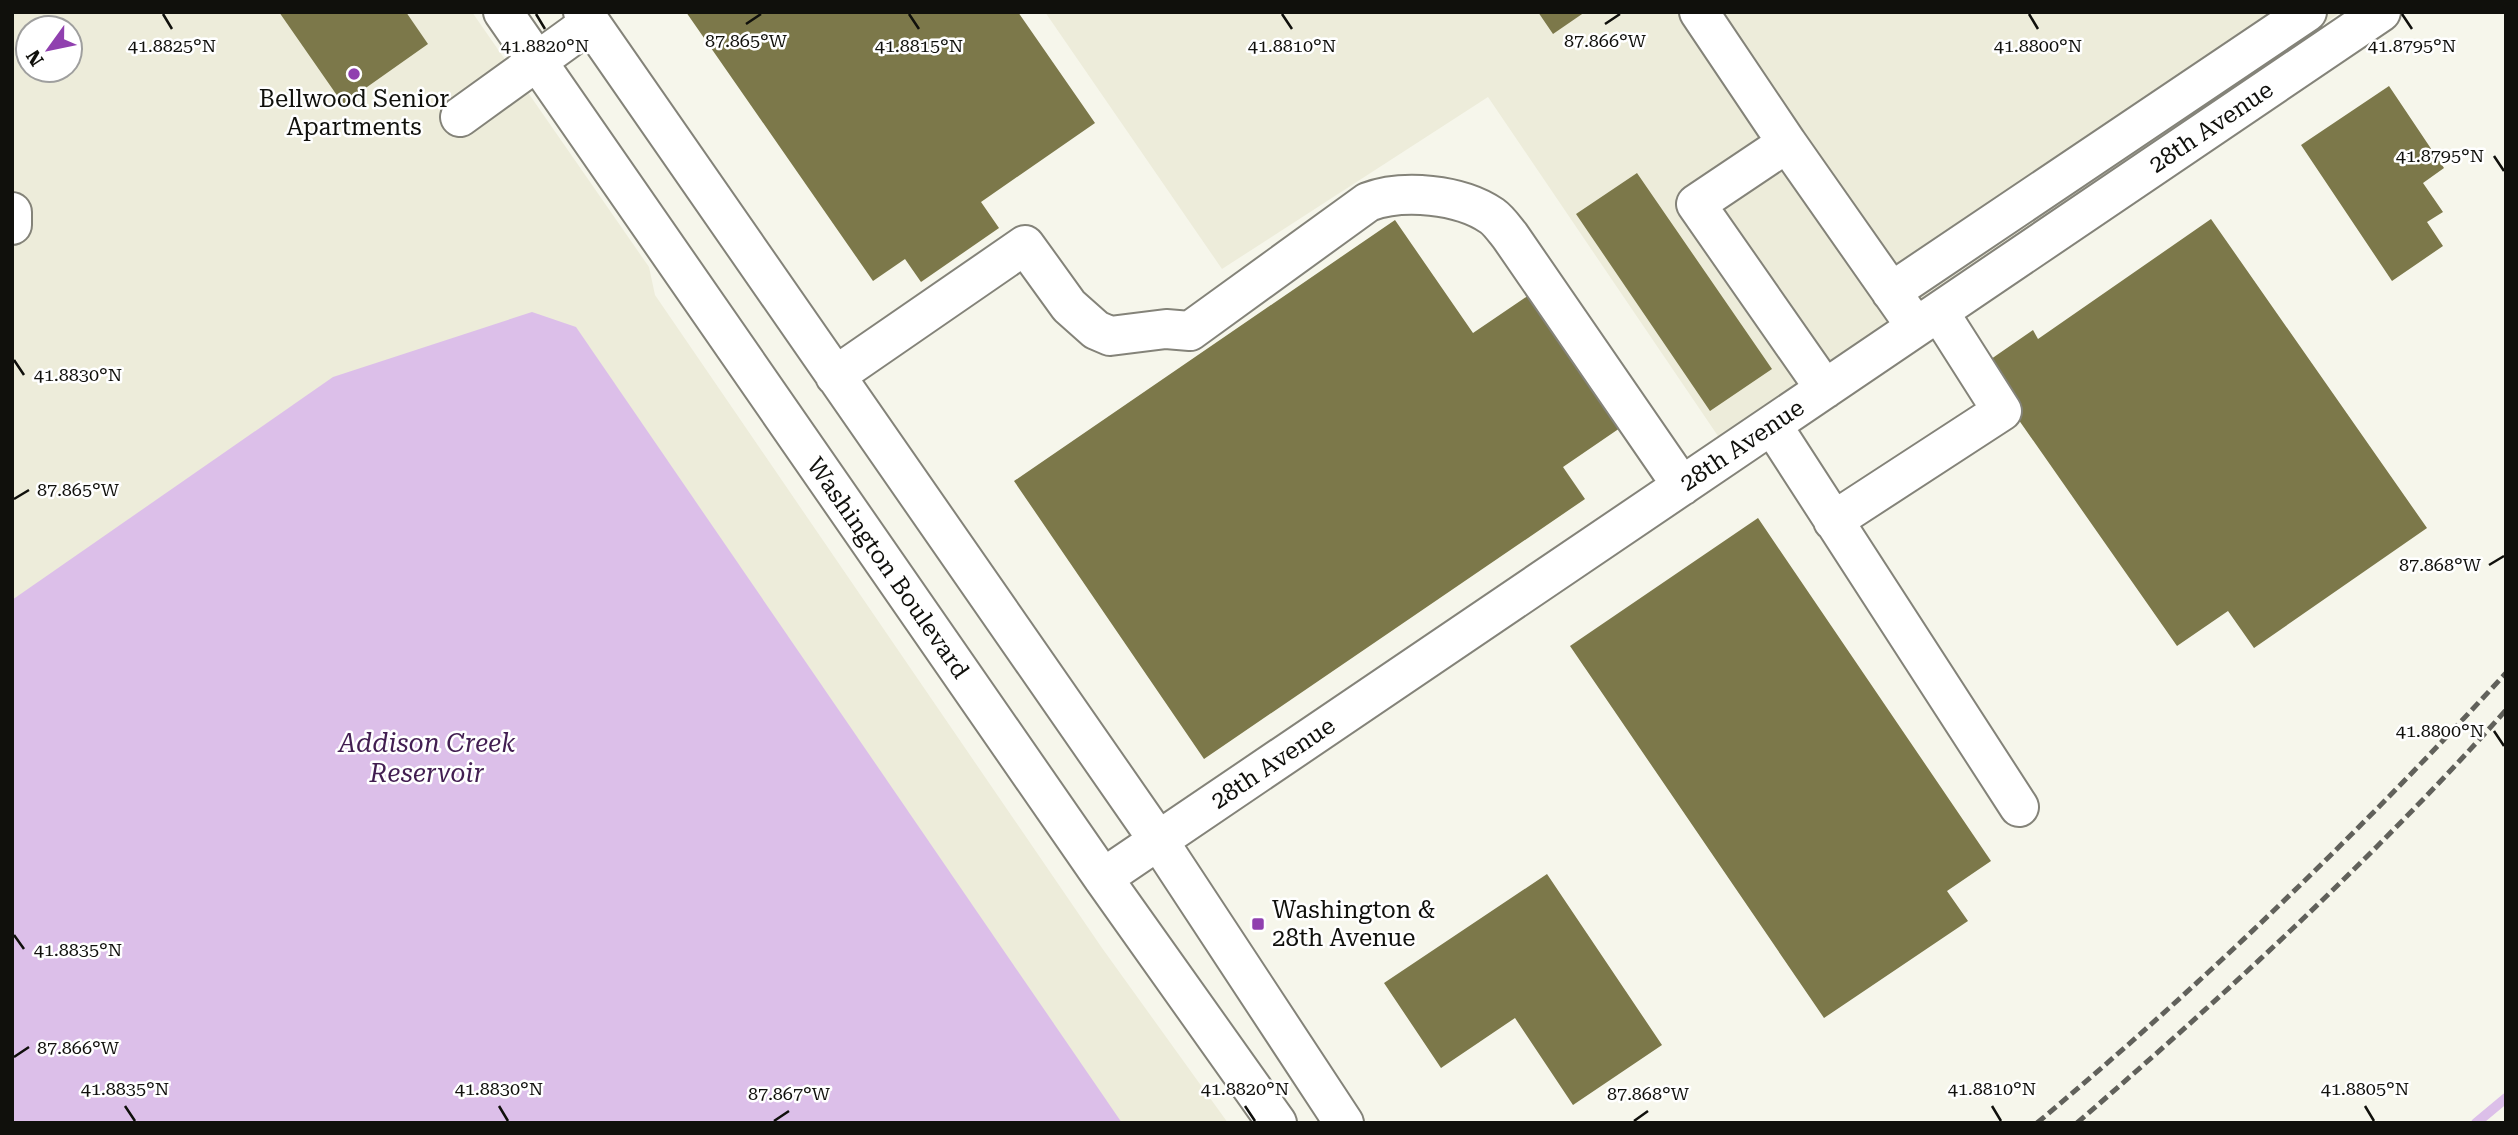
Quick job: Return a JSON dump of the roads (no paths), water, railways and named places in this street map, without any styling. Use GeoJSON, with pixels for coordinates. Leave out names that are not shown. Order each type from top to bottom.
{"type":"FeatureCollection","features":[{"type":"Feature","properties":{"kind":"street","name":"Washington Boulevard"},"geometry":{"type":"LineString","coordinates":[[503,12],[1103,878],[1277,1123]]}},
{"type":"Feature","properties":{"kind":"street"},"geometry":{"type":"LineString","coordinates":[[1699,12],[1891,292],[1927,320],[2002,411],[1833,521]]}},
{"type":"Feature","properties":{"kind":"street"},"geometry":{"type":"LineString","coordinates":[[1891,292],[2307,12]]}},
{"type":"Feature","properties":{"kind":"street","name":"28th Avenue"},"geometry":{"type":"LineString","coordinates":[[1103,878],[2381,12]]}},
{"type":"Feature","properties":{"kind":"street"},"geometry":{"type":"LineString","coordinates":[[460,117],[536,61],[586,18],[1158,841],[1344,1123]]}},
{"type":"Feature","properties":{"kind":"street"},"geometry":{"type":"LineString","coordinates":[[1787,143],[1696,204],[1825,389]]}},
{"type":"Feature","properties":{"kind":"street"},"geometry":{"type":"LineString","coordinates":[[835,376],[1025,245],[1069,306],[1096,330],[1110,336],[1166,329],[1189,331],[1368,202],[1387,195],[1443,197],[1493,216],[1510,236],[1682,486]]}},
{"type":"Feature","properties":{"kind":"street"},"geometry":{"type":"LineString","coordinates":[[12,212],[12,225]]}},
{"type":"Feature","properties":{"kind":"street"},"geometry":{"type":"LineString","coordinates":[[1772,425],[2019,807]]}},
{"type":"Feature","properties":{"kind":"water","name":"Addison Creek Reservoir"},"geometry":{"type":"Polygon","coordinates":[[[532,312],[576,327],[1122,1123],[12,1123],[12,600],[333,377],[532,312]]]}},
{"type":"Feature","properties":{"kind":"waterway"},"geometry":{"type":"LineString","coordinates":[[2476,1123],[2506,1098]]}},
{"type":"Feature","properties":{"kind":"railway"},"geometry":{"type":"LineString","coordinates":[[2037,1123],[2160,1016],[2279,906],[2394,791],[2506,673]]}},
{"type":"Feature","properties":{"kind":"railway"},"geometry":{"type":"LineString","coordinates":[[2077,1123],[2298,923],[2404,819],[2506,710]]}},
{"type":"Feature","properties":{"kind":"place","name":"Bellwood Senior Apartments"},"geometry":{"type":"Point","coordinates":[354,74]}},
{"type":"Feature","properties":{"kind":"place","name":"Washington & 28th Avenue"},"geometry":{"type":"Point","coordinates":[1258,924]}}]}
